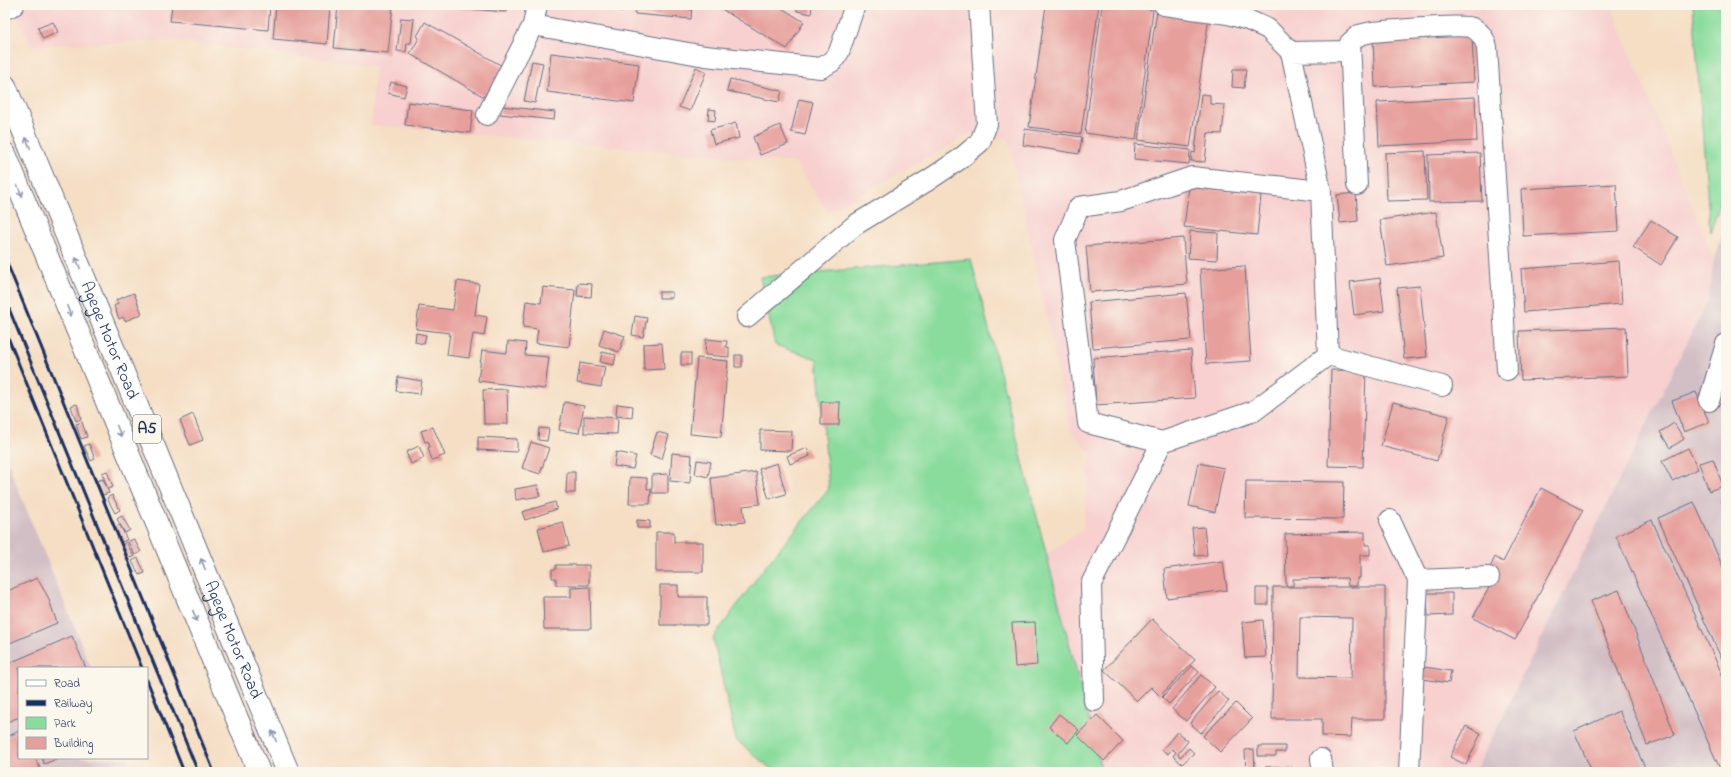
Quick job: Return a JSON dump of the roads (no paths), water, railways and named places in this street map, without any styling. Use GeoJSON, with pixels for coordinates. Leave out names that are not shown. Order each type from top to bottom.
{"type":"FeatureCollection","features":[{"type":"Feature","properties":{"kind":"highway","name":"Agege Motor Road"},"geometry":{"type":"LineString","coordinates":[[5,86],[288,772]]}},
{"type":"Feature","properties":{"kind":"highway","name":"Agege Motor Road"},"geometry":{"type":"LineString","coordinates":[[5,154],[259,772]]}},
{"type":"Feature","properties":{"kind":"lane"},"geometry":{"type":"LineString","coordinates":[[5,9],[14,5]]}},
{"type":"Feature","properties":{"kind":"lane"},"geometry":{"type":"LineString","coordinates":[[487,115],[533,25],[537,5]]}},
{"type":"Feature","properties":{"kind":"lane"},"geometry":{"type":"LineString","coordinates":[[533,25],[705,56],[821,68],[833,61],[840,52],[855,5]]}},
{"type":"Feature","properties":{"kind":"lane"},"geometry":{"type":"LineString","coordinates":[[747,317],[855,225],[934,177],[960,159],[980,142],[987,124],[979,5]]}},
{"type":"Feature","properties":{"kind":"lane"},"geometry":{"type":"LineString","coordinates":[[1164,5],[1228,14],[1248,20],[1268,29],[1291,52],[1321,190],[1328,356]]}},
{"type":"Feature","properties":{"kind":"lane"},"geometry":{"type":"LineString","coordinates":[[1357,185],[1350,51],[1350,43],[1354,38],[1359,35],[1372,32],[1471,27],[1480,33],[1485,40],[1487,47],[1507,370]]}},
{"type":"Feature","properties":{"kind":"lane"},"geometry":{"type":"LineString","coordinates":[[1291,52],[1350,51]]}},
{"type":"Feature","properties":{"kind":"lane"},"geometry":{"type":"LineString","coordinates":[[1321,190],[1192,177],[1121,201],[1080,207],[1065,240],[1088,423],[1162,442],[1254,411],[1328,356]]}},
{"type":"Feature","properties":{"kind":"lane"},"geometry":{"type":"LineString","coordinates":[[1709,401],[1726,344]]}},
{"type":"Feature","properties":{"kind":"lane"},"geometry":{"type":"LineString","coordinates":[[1328,356],[1442,386]]}},
{"type":"Feature","properties":{"kind":"lane"},"geometry":{"type":"LineString","coordinates":[[1094,701],[1091,584],[1162,442]]}},
{"type":"Feature","properties":{"kind":"lane"},"geometry":{"type":"LineString","coordinates":[[1390,520],[1418,580],[1409,772]]}},
{"type":"Feature","properties":{"kind":"lane"},"geometry":{"type":"LineString","coordinates":[[1418,580],[1489,577]]}},
{"type":"Feature","properties":{"kind":"railway"},"geometry":{"type":"LineString","coordinates":[[5,258],[214,772]]}},
{"type":"Feature","properties":{"kind":"railway"},"geometry":{"type":"LineString","coordinates":[[5,299],[198,772]]}},
{"type":"Feature","properties":{"kind":"railway"},"geometry":{"type":"LineString","coordinates":[[5,330],[142,667]]}},
{"type":"Feature","properties":{"kind":"railway"},"geometry":{"type":"LineString","coordinates":[[148,682],[184,772]]}}]}
